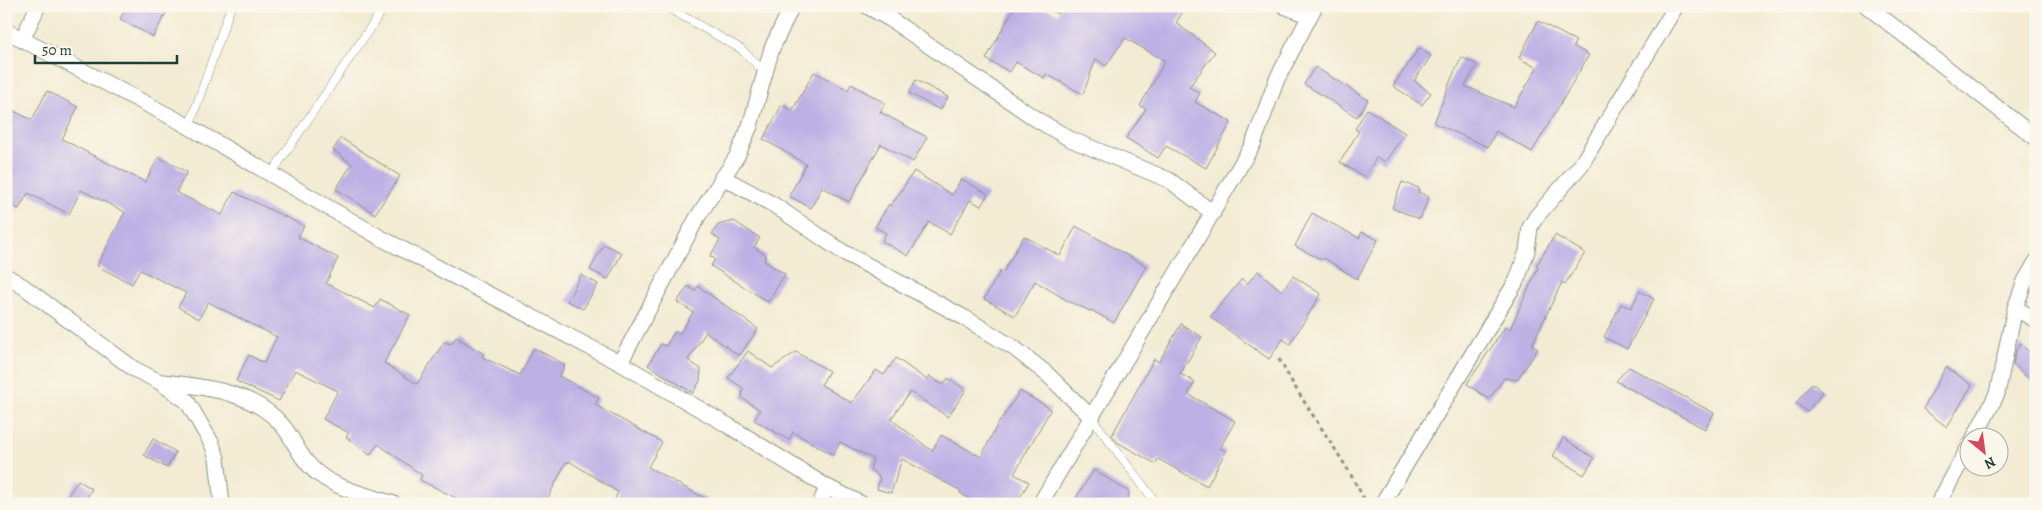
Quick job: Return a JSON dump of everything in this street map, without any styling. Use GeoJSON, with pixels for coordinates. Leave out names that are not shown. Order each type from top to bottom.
{"type":"FeatureCollection","features":[{"type":"Feature","properties":{"kind":"street"},"geometry":{"type":"LineString","coordinates":[[22,40],[38,6]]}},
{"type":"Feature","properties":{"kind":"street"},"geometry":{"type":"LineString","coordinates":[[620,363],[680,248],[722,177],[737,156],[744,141],[772,48],[792,6]]}},
{"type":"Feature","properties":{"kind":"street"},"geometry":{"type":"LineString","coordinates":[[867,6],[890,19],[1036,120],[1070,139],[1169,180],[1213,213]]}},
{"type":"Feature","properties":{"kind":"street"},"geometry":{"type":"LineString","coordinates":[[1040,504],[1253,144],[1277,79],[1312,11],[1284,6]]}},
{"type":"Feature","properties":{"kind":"street"},"geometry":{"type":"LineString","coordinates":[[1382,504],[1517,280],[1527,251],[1530,227],[1536,216],[1581,165],[1676,6]]}},
{"type":"Feature","properties":{"kind":"street"},"geometry":{"type":"LineString","coordinates":[[1867,6],[2036,138]]}},
{"type":"Feature","properties":{"kind":"street"},"geometry":{"type":"LineString","coordinates":[[6,31],[189,126],[381,238],[620,363],[729,426],[827,487],[862,504]]}},
{"type":"Feature","properties":{"kind":"street"},"geometry":{"type":"LineString","coordinates":[[722,177],[774,206],[843,252],[965,318],[1014,348],[1047,374],[1091,417]]}},
{"type":"Feature","properties":{"kind":"street"},"geometry":{"type":"LineString","coordinates":[[1979,428],[1997,394],[2015,308],[2025,281],[2036,262]]}},
{"type":"Feature","properties":{"kind":"street"},"geometry":{"type":"LineString","coordinates":[[6,276],[24,287],[134,369],[160,382],[187,401],[212,444],[216,458],[222,504]]}},
{"type":"Feature","properties":{"kind":"street"},"geometry":{"type":"LineString","coordinates":[[2015,308],[2036,320]]}},
{"type":"Feature","properties":{"kind":"street"},"geometry":{"type":"LineString","coordinates":[[160,382],[206,387],[234,394],[261,408],[276,418],[302,458],[320,476],[394,504]]}},
{"type":"Feature","properties":{"kind":"street"},"geometry":{"type":"LineString","coordinates":[[1938,504],[1960,463]]}},
{"type":"Feature","properties":{"kind":"street"},"geometry":{"type":"LineString","coordinates":[[820,504],[827,487]]}},
{"type":"Feature","properties":{"kind":"lane"},"geometry":{"type":"LineString","coordinates":[[189,126],[231,6]]}},
{"type":"Feature","properties":{"kind":"lane"},"geometry":{"type":"LineString","coordinates":[[271,174],[385,6]]}},
{"type":"Feature","properties":{"kind":"lane"},"geometry":{"type":"LineString","coordinates":[[665,6],[742,49],[765,72]]}},
{"type":"Feature","properties":{"kind":"lane"},"geometry":{"type":"LineString","coordinates":[[1091,417],[1157,504]]}},
{"type":"Feature","properties":{"kind":"path"},"geometry":{"type":"LineString","coordinates":[[1279,359],[1292,384],[1353,476],[1367,504]]}},
{"type":"Feature","properties":{"kind":"building"},"geometry":{"type":"Polygon","coordinates":[[[127,6],[154,6],[166,13],[153,37],[120,19],[127,6]]]}},
{"type":"Feature","properties":{"kind":"building"},"geometry":{"type":"Polygon","coordinates":[[[1015,6],[1041,6],[1058,14],[1062,6],[1175,6],[1183,11],[1176,23],[1215,52],[1189,87],[1200,93],[1195,102],[1231,122],[1206,168],[1166,146],[1158,158],[1126,138],[1146,109],[1140,106],[1165,61],[1125,38],[1106,66],[1096,59],[1083,94],[1046,74],[1044,78],[1016,62],[1010,72],[986,59],[1015,6]]]}},
{"type":"Feature","properties":{"kind":"building"},"geometry":{"type":"Polygon","coordinates":[[[1538,21],[1576,41],[1573,46],[1589,55],[1532,152],[1496,131],[1488,147],[1434,123],[1462,57],[1477,65],[1465,86],[1514,107],[1537,68],[1519,58],[1538,21]]]}},
{"type":"Feature","properties":{"kind":"building"},"geometry":{"type":"Polygon","coordinates":[[[1419,48],[1431,56],[1414,81],[1431,93],[1422,105],[1393,86],[1419,48]]]}},
{"type":"Feature","properties":{"kind":"building"},"geometry":{"type":"Polygon","coordinates":[[[1315,67],[1368,100],[1357,117],[1304,84],[1315,67]]]}},
{"type":"Feature","properties":{"kind":"building"},"geometry":{"type":"Polygon","coordinates":[[[814,72],[848,90],[851,84],[885,103],[880,112],[927,137],[913,162],[881,144],[849,202],[822,187],[811,208],[789,196],[806,164],[763,139],[782,105],[792,111],[814,72]]]}},
{"type":"Feature","properties":{"kind":"building"},"geometry":{"type":"Polygon","coordinates":[[[916,80],[948,97],[940,110],[909,93],[916,80]]]}},
{"type":"Feature","properties":{"kind":"building"},"geometry":{"type":"Polygon","coordinates":[[[47,91],[78,107],[62,139],[96,157],[145,182],[159,157],[187,172],[176,192],[222,215],[234,192],[304,226],[298,237],[338,258],[326,283],[375,308],[380,299],[410,315],[384,363],[417,384],[444,342],[451,344],[456,337],[484,354],[482,357],[520,375],[534,348],[565,365],[559,376],[599,398],[595,405],[662,442],[648,467],[715,504],[613,504],[618,492],[569,461],[568,463],[566,462],[545,504],[468,504],[420,480],[422,475],[378,444],[370,455],[346,437],[349,433],[323,419],[338,391],[295,370],[279,401],[236,381],[249,355],[264,363],[277,337],[208,302],[199,319],[178,307],[186,293],[140,270],[132,284],[97,266],[125,212],[81,190],[69,214],[28,193],[19,209],[6,202],[6,107],[32,120],[47,91]]]}},
{"type":"Feature","properties":{"kind":"building"},"geometry":{"type":"Polygon","coordinates":[[[1367,109],[1405,133],[1385,162],[1377,157],[1364,177],[1340,162],[1359,131],[1355,129],[1367,109]]]}},
{"type":"Feature","properties":{"kind":"building"},"geometry":{"type":"Polygon","coordinates":[[[341,138],[400,176],[375,214],[336,189],[352,164],[333,150],[341,138]]]}},
{"type":"Feature","properties":{"kind":"building"},"geometry":{"type":"Polygon","coordinates":[[[914,171],[952,195],[961,179],[988,194],[981,206],[970,200],[950,234],[929,222],[908,256],[882,241],[886,233],[875,227],[889,204],[891,206],[914,171]]]}},
{"type":"Feature","properties":{"kind":"building"},"geometry":{"type":"Polygon","coordinates":[[[1402,182],[1419,188],[1418,192],[1429,197],[1420,219],[1392,208],[1402,182]]]}},
{"type":"Feature","properties":{"kind":"building"},"geometry":{"type":"Polygon","coordinates":[[[1312,213],[1359,238],[1362,232],[1378,240],[1357,279],[1324,258],[1322,260],[1295,246],[1312,213]]]}},
{"type":"Feature","properties":{"kind":"building"},"geometry":{"type":"Polygon","coordinates":[[[734,221],[760,238],[754,247],[766,255],[764,261],[785,274],[768,302],[711,266],[715,259],[710,256],[720,240],[712,234],[718,225],[734,221]]]}},
{"type":"Feature","properties":{"kind":"building"},"geometry":{"type":"Polygon","coordinates":[[[1076,226],[1146,266],[1114,323],[1091,310],[1068,301],[1035,281],[1015,316],[984,299],[1001,270],[1003,272],[1024,236],[1060,256],[1076,226]]]}},
{"type":"Feature","properties":{"kind":"building"},"geometry":{"type":"Polygon","coordinates":[[[1555,235],[1585,253],[1565,284],[1562,282],[1532,345],[1538,349],[1517,380],[1504,378],[1489,399],[1467,384],[1505,327],[1510,329],[1538,268],[1536,266],[1555,235]]]}},
{"type":"Feature","properties":{"kind":"building"},"geometry":{"type":"Polygon","coordinates":[[[604,244],[622,253],[608,279],[590,270],[604,244]]]}},
{"type":"Feature","properties":{"kind":"building"},"geometry":{"type":"Polygon","coordinates":[[[1258,271],[1282,291],[1293,276],[1321,294],[1290,344],[1283,339],[1269,359],[1210,317],[1242,279],[1247,284],[1258,271]]]}},
{"type":"Feature","properties":{"kind":"building"},"geometry":{"type":"Polygon","coordinates":[[[581,275],[598,284],[583,309],[567,301],[581,275]]]}},
{"type":"Feature","properties":{"kind":"building"},"geometry":{"type":"Polygon","coordinates":[[[688,286],[695,291],[698,286],[758,329],[739,356],[706,332],[688,360],[701,369],[700,381],[693,393],[648,365],[661,344],[666,346],[674,332],[680,333],[693,312],[677,302],[688,286]]]}},
{"type":"Feature","properties":{"kind":"building"},"geometry":{"type":"Polygon","coordinates":[[[1640,291],[1654,299],[1627,349],[1604,337],[1621,304],[1631,308],[1640,291]]]}},
{"type":"Feature","properties":{"kind":"building"},"geometry":{"type":"Polygon","coordinates":[[[1181,324],[1202,337],[1180,374],[1195,382],[1188,394],[1235,421],[1220,448],[1226,451],[1207,486],[1158,459],[1156,464],[1117,442],[1112,435],[1154,359],[1159,362],[1181,324]]]}},
{"type":"Feature","properties":{"kind":"building"},"geometry":{"type":"Polygon","coordinates":[[[2021,344],[2036,359],[2036,386],[2013,364],[2016,350],[2021,344]]]}},
{"type":"Feature","properties":{"kind":"building"},"geometry":{"type":"Polygon","coordinates":[[[748,351],[772,368],[796,352],[829,371],[821,385],[852,403],[876,370],[884,375],[896,358],[927,380],[929,376],[943,385],[948,378],[966,390],[948,417],[910,392],[891,419],[932,451],[941,435],[981,457],[996,427],[1020,391],[1051,409],[1014,474],[1029,482],[1016,504],[977,504],[960,493],[961,491],[902,459],[891,493],[877,489],[880,478],[870,469],[873,459],[840,442],[833,455],[793,432],[789,440],[754,420],[760,410],[742,398],[743,388],[728,378],[748,351]]]}},
{"type":"Feature","properties":{"kind":"building"},"geometry":{"type":"Polygon","coordinates":[[[1629,367],[1714,413],[1705,429],[1616,381],[1629,367]]]}},
{"type":"Feature","properties":{"kind":"building"},"geometry":{"type":"Polygon","coordinates":[[[1946,367],[1972,385],[1947,427],[1923,409],[1946,367]]]}},
{"type":"Feature","properties":{"kind":"building"},"geometry":{"type":"Polygon","coordinates":[[[1812,383],[1823,392],[1807,412],[1796,403],[1812,383]]]}},
{"type":"Feature","properties":{"kind":"building"},"geometry":{"type":"Polygon","coordinates":[[[1563,438],[1594,458],[1584,475],[1553,456],[1563,438]]]}},
{"type":"Feature","properties":{"kind":"building"},"geometry":{"type":"Polygon","coordinates":[[[153,439],[176,452],[167,468],[144,455],[153,439]]]}},
{"type":"Feature","properties":{"kind":"building"},"geometry":{"type":"Polygon","coordinates":[[[1094,470],[1129,492],[1128,504],[1072,504],[1094,470]]]}},
{"type":"Feature","properties":{"kind":"building"},"geometry":{"type":"Polygon","coordinates":[[[78,480],[92,489],[83,504],[63,504],[78,480]]]}}]}
